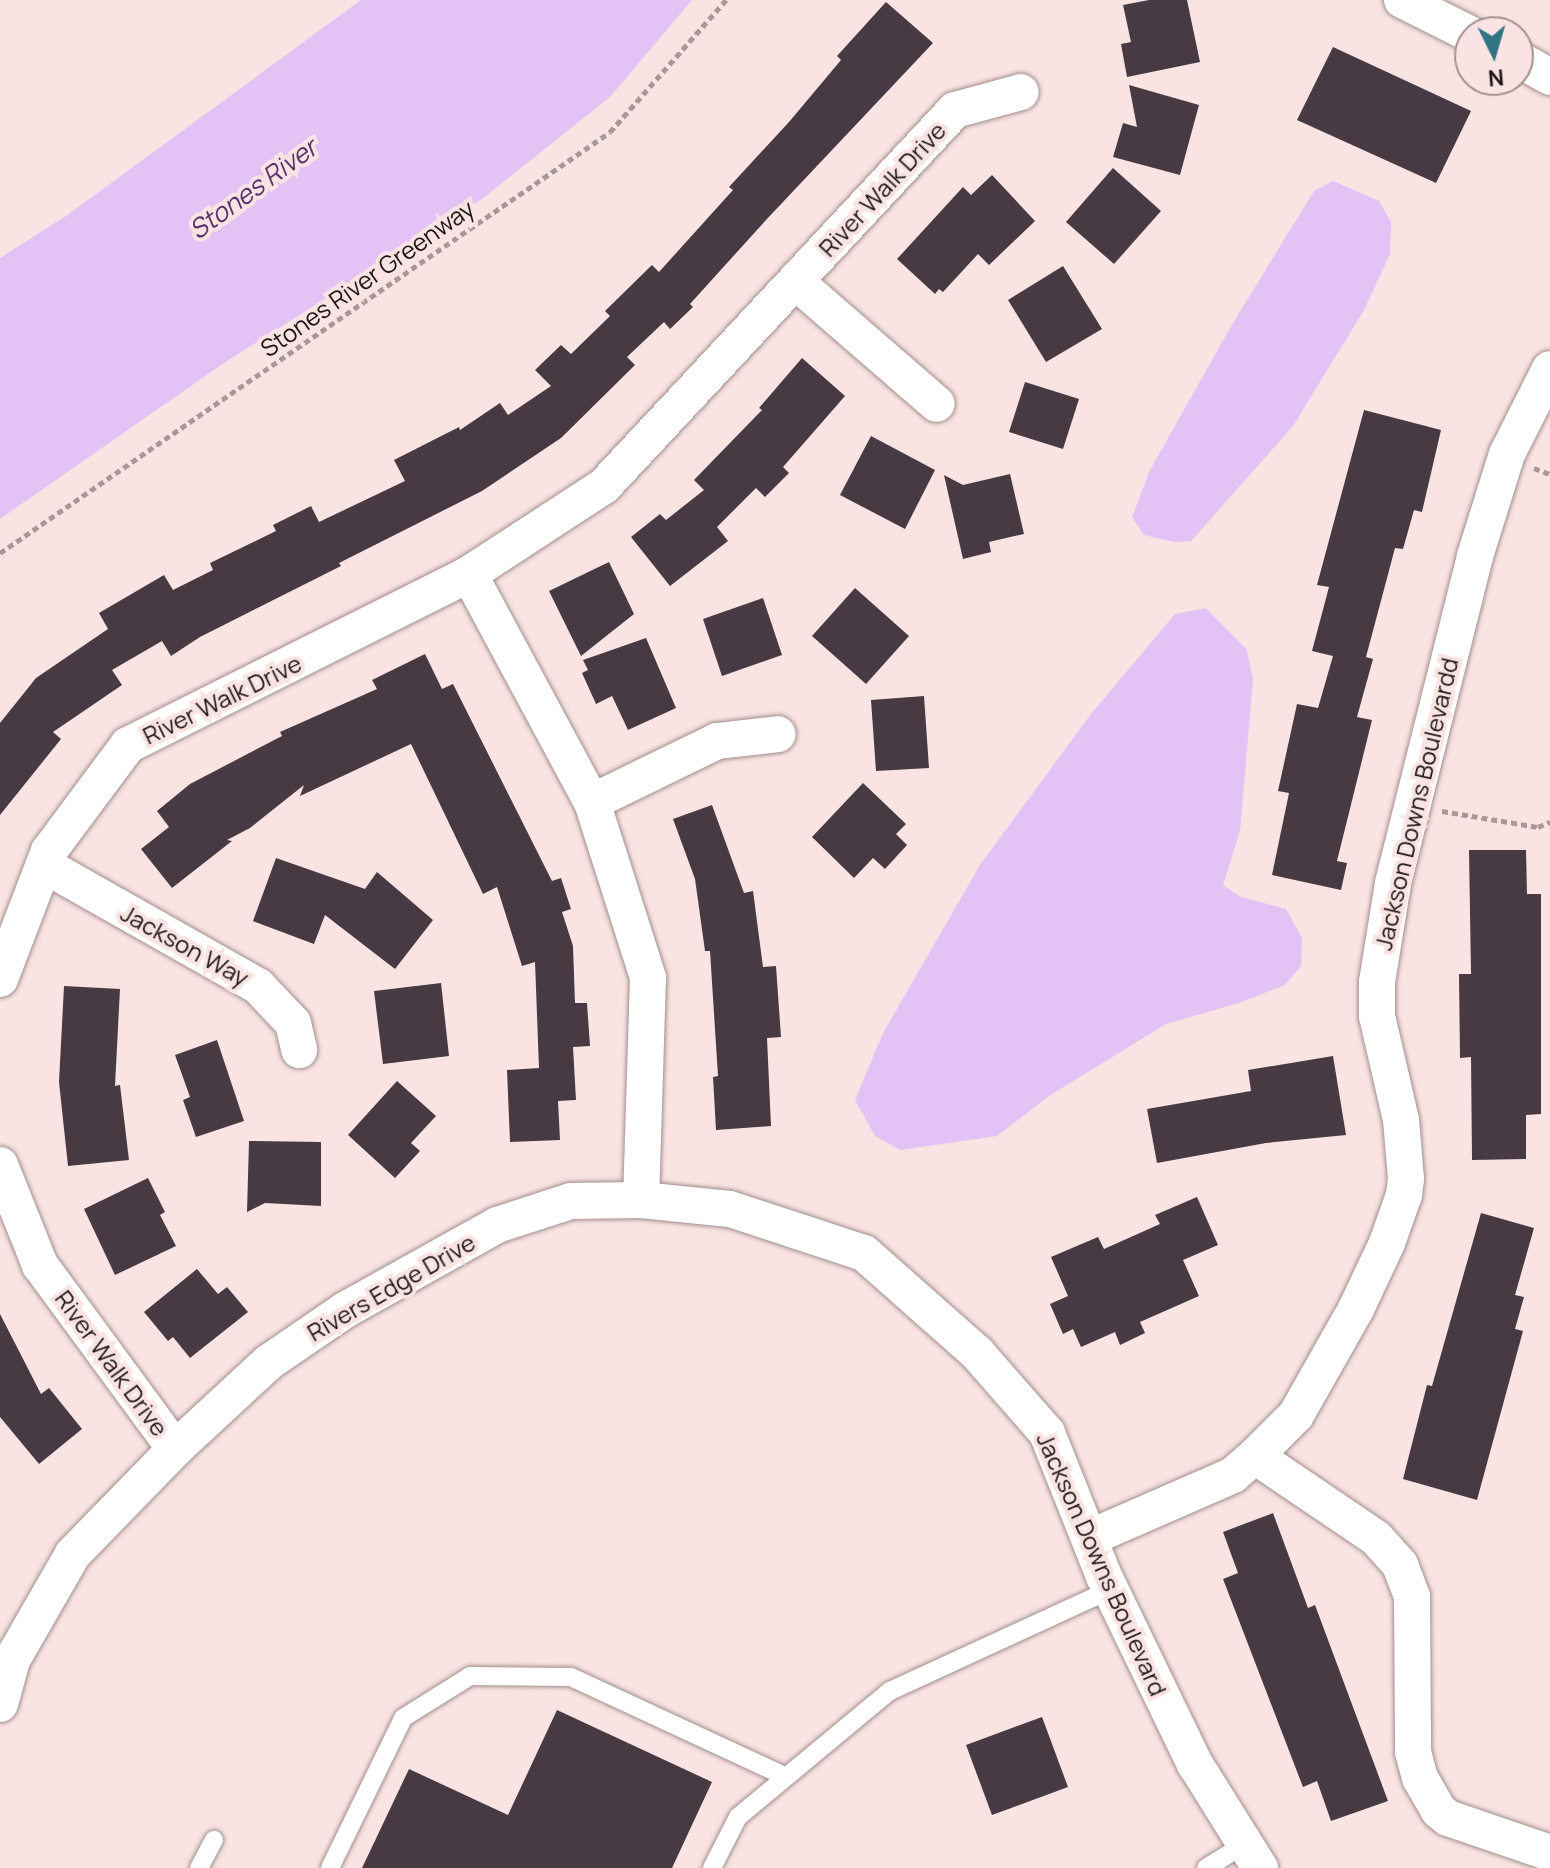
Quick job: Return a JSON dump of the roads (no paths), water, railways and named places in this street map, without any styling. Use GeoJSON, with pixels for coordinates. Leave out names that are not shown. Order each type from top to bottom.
{"type":"FeatureCollection","features":[{"type":"Feature","properties":{"kind":"street"},"geometry":{"type":"LineString","coordinates":[[1402,0],[1454,26]]}},
{"type":"Feature","properties":{"kind":"street","name":"River Walk Drive"},"geometry":{"type":"LineString","coordinates":[[796,282],[955,110],[1021,92]]}},
{"type":"Feature","properties":{"kind":"street"},"geometry":{"type":"LineString","coordinates":[[641,1200],[648,978],[592,802],[469,574],[604,486],[796,282],[937,404]]}},
{"type":"Feature","properties":{"kind":"street","name":"Jackson Downs Boulevardd"},"geometry":{"type":"LineString","coordinates":[[1089,1538],[1233,1475],[1255,1456],[1296,1415],[1387,1243],[1404,1195],[1401,1120],[1381,1039],[1377,982],[1393,883],[1475,556],[1507,454],[1550,369]]}},
{"type":"Feature","properties":{"kind":"street","name":"River Walk Drive"},"geometry":{"type":"LineString","coordinates":[[0,979],[49,851],[128,745],[469,574]]}},
{"type":"Feature","properties":{"kind":"street"},"geometry":{"type":"LineString","coordinates":[[592,802],[717,741],[778,734]]}},
{"type":"Feature","properties":{"kind":"street","name":"Jackson Way"},"geometry":{"type":"LineString","coordinates":[[44,865],[258,986],[293,1023],[299,1050]]}},
{"type":"Feature","properties":{"kind":"street","name":"River Walk Drive"},"geometry":{"type":"LineString","coordinates":[[0,1165],[40,1265],[175,1449],[73,1554],[12,1660],[0,1704]]}},
{"type":"Feature","properties":{"kind":"street","name":"Rivers Edge Drive"},"geometry":{"type":"LineString","coordinates":[[175,1449],[269,1362],[345,1310],[497,1225],[571,1201],[641,1200]]}},
{"type":"Feature","properties":{"kind":"street","name":"Jackson Downs Boulevard"},"geometry":{"type":"LineString","coordinates":[[641,1200],[730,1209],[864,1253],[977,1353],[1047,1433],[1110,1590],[1195,1764],[1253,1856]]}},
{"type":"Feature","properties":{"kind":"street"},"geometry":{"type":"LineString","coordinates":[[1255,1456],[1376,1538],[1400,1565],[1412,1597],[1413,1752],[1420,1778],[1434,1804],[1448,1818],[1545,1855]]}},
{"type":"Feature","properties":{"kind":"lane"},"geometry":{"type":"LineString","coordinates":[[712,1868],[738,1817],[890,1691],[1110,1590]]}},
{"type":"Feature","properties":{"kind":"lane"},"geometry":{"type":"LineString","coordinates":[[330,1868],[403,1718],[470,1676],[571,1677],[786,1777]]}},
{"type":"Feature","properties":{"kind":"lane"},"geometry":{"type":"LineString","coordinates":[[199,1868],[214,1840]]}},
{"type":"Feature","properties":{"kind":"lane"},"geometry":{"type":"LineString","coordinates":[[1206,1868],[1253,1856]]}},
{"type":"Feature","properties":{"kind":"water","name":"Stones River"},"geometry":{"type":"Polygon","coordinates":[[[361,0],[692,0],[610,97],[482,199],[224,363],[0,519],[0,258],[66,216],[361,0]]]}},
{"type":"Feature","properties":{"kind":"water"},"geometry":{"type":"Polygon","coordinates":[[[1333,181],[1379,201],[1391,222],[1390,254],[1364,310],[1293,426],[1191,541],[1174,542],[1144,535],[1132,517],[1150,470],[1233,323],[1314,191],[1333,181]]]}},
{"type":"Feature","properties":{"kind":"water"},"geometry":{"type":"Polygon","coordinates":[[[1206,608],[1247,650],[1253,680],[1240,831],[1223,885],[1241,897],[1286,909],[1302,938],[1301,966],[1285,985],[1239,1003],[1166,1024],[1049,1096],[997,1136],[900,1150],[875,1136],[855,1100],[883,1033],[980,865],[1091,714],[1175,614],[1206,608]]]}}]}
